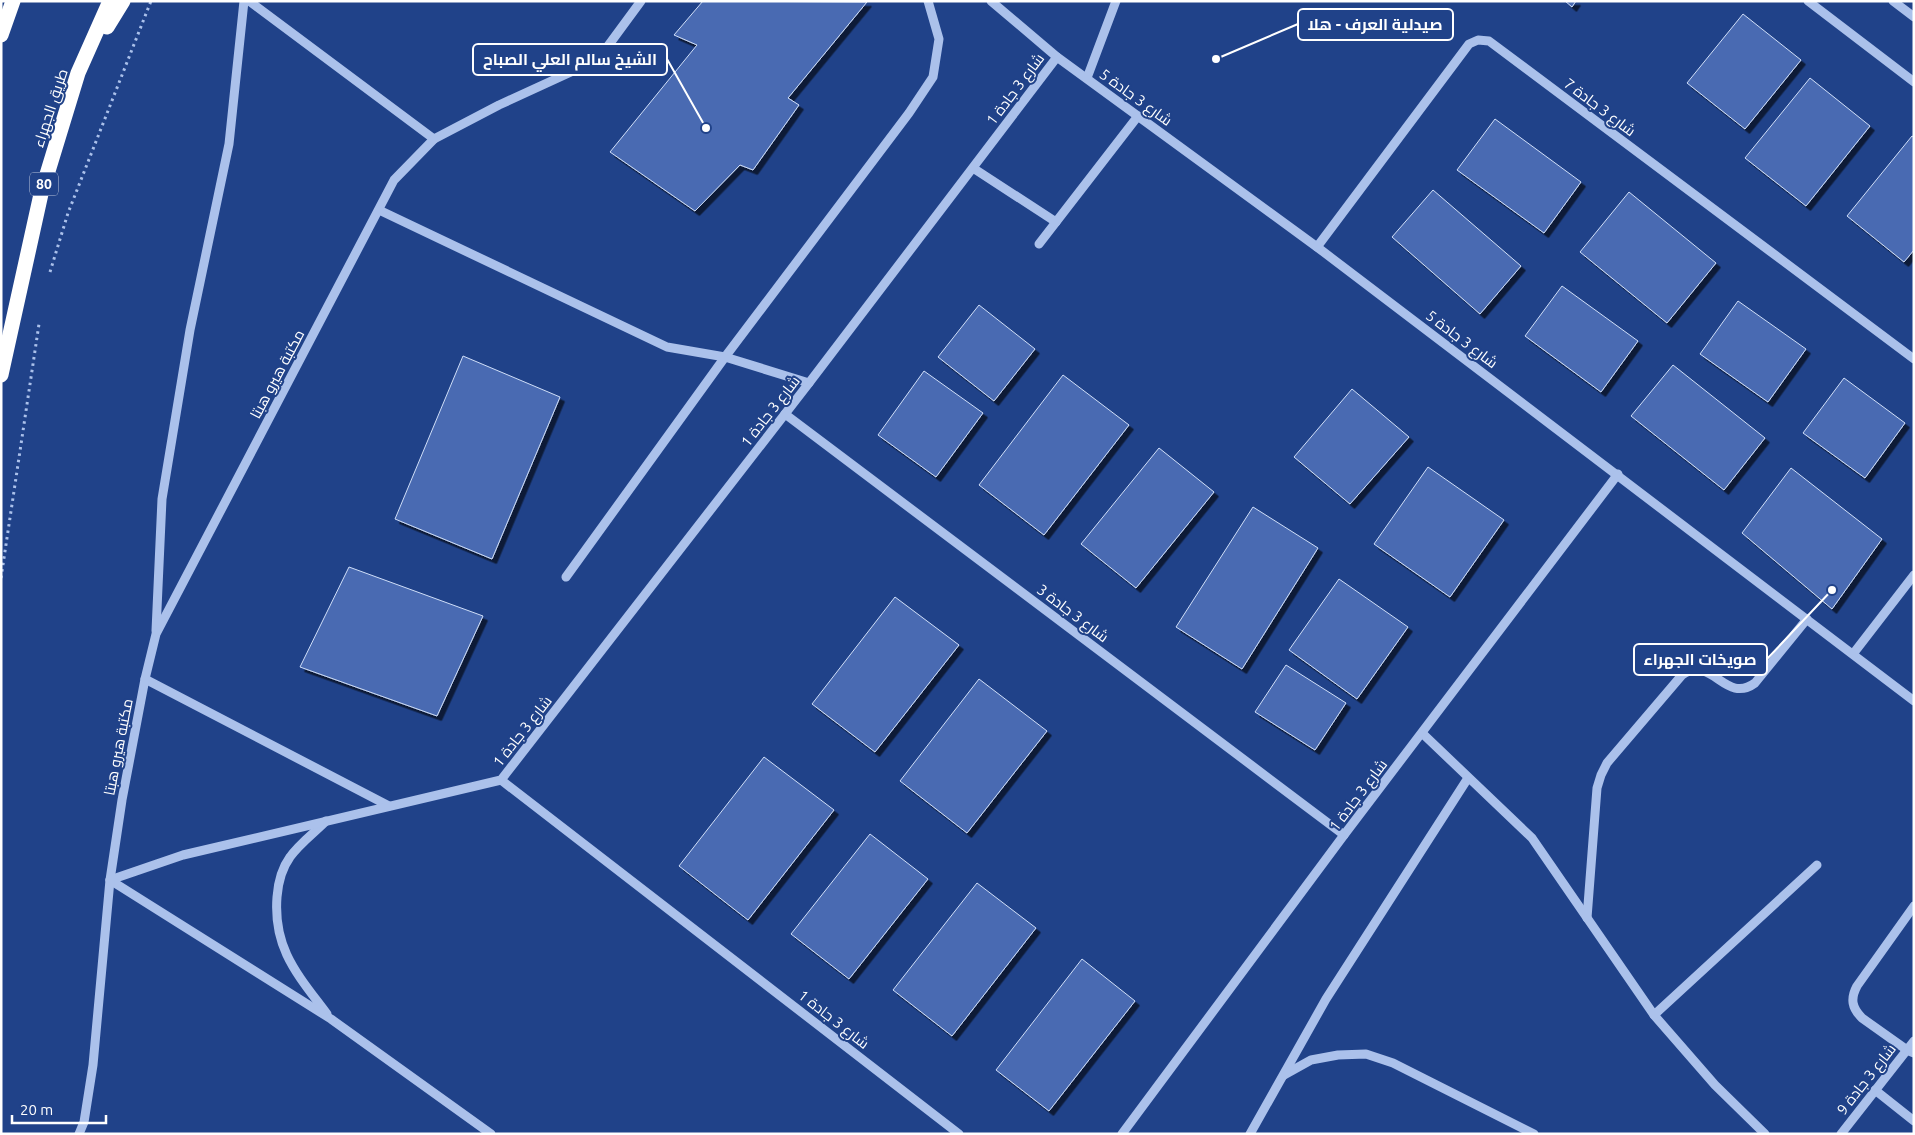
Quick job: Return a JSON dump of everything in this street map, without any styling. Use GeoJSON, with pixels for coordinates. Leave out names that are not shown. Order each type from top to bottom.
{"type":"FeatureCollection","features":[{"type":"Feature","properties":{"kind":"highway"},"geometry":{"type":"LineString","coordinates":[[1,35],[13,1]]}},
{"type":"Feature","properties":{"kind":"highway","name":"طريق الجهراء"},"geometry":{"type":"LineString","coordinates":[[1,375],[41,194],[78,73],[110,1]]}},
{"type":"Feature","properties":{"kind":"highway"},"geometry":{"type":"LineString","coordinates":[[78,73],[123,1]]}},
{"type":"Feature","properties":{"kind":"street"},"geometry":{"type":"LineString","coordinates":[[156,634],[162,499],[190,330],[229,144],[244,1]]}},
{"type":"Feature","properties":{"kind":"street"},"geometry":{"type":"LineString","coordinates":[[249,1],[434,139]]}},
{"type":"Feature","properties":{"kind":"street","name":"مكتبة هيرو هبتا"},"geometry":{"type":"LineString","coordinates":[[84,1122],[93,1065],[110,880],[122,800],[145,679],[156,634],[394,180],[434,139],[499,105],[584,66],[605,50],[641,1]]}},
{"type":"Feature","properties":{"kind":"street"},"geometry":{"type":"LineString","coordinates":[[566,577],[725,357],[934,77],[939,39],[928,1]]}},
{"type":"Feature","properties":{"kind":"street","name":"شارع 3 جادة 5"},"geometry":{"type":"LineString","coordinates":[[991,1],[1057,57],[1317,246],[1914,701]]}},
{"type":"Feature","properties":{"kind":"street"},"geometry":{"type":"LineString","coordinates":[[1087,78],[1116,1]]}},
{"type":"Feature","properties":{"kind":"street"},"geometry":{"type":"LineString","coordinates":[[1808,1],[1914,82]]}},
{"type":"Feature","properties":{"kind":"street"},"geometry":{"type":"LineString","coordinates":[[1893,1],[1914,17]]}},
{"type":"Feature","properties":{"kind":"street","name":"شارع 3 جادة 7"},"geometry":{"type":"LineString","coordinates":[[1317,246],[1469,44],[1478,40],[1490,41],[1914,359]]}},
{"type":"Feature","properties":{"kind":"street","name":"شارع 3 جادة 1"},"geometry":{"type":"LineString","coordinates":[[110,880],[183,855],[501,780],[809,383],[1057,57]]}},
{"type":"Feature","properties":{"kind":"street"},"geometry":{"type":"LineString","coordinates":[[1040,244],[1138,116]]}},
{"type":"Feature","properties":{"kind":"street"},"geometry":{"type":"LineString","coordinates":[[972,168],[1056,222]]}},
{"type":"Feature","properties":{"kind":"street"},"geometry":{"type":"LineString","coordinates":[[379,210],[668,347],[725,357],[809,383]]}},
{"type":"Feature","properties":{"kind":"street","name":"شارع 3 جادة 3"},"geometry":{"type":"LineString","coordinates":[[785,414],[1344,835]]}},
{"type":"Feature","properties":{"kind":"street","name":"شارع 3 جادة 1"},"geometry":{"type":"LineString","coordinates":[[1122,1134],[1344,835],[1618,474]]}},
{"type":"Feature","properties":{"kind":"street"},"geometry":{"type":"LineString","coordinates":[[1853,654],[1914,575]]}},
{"type":"Feature","properties":{"kind":"street"},"geometry":{"type":"LineString","coordinates":[[1587,918],[1597,788],[1601,775],[1608,763],[1682,676],[1690,670],[1699,669],[1707,672],[1738,690],[1748,688],[1755,683],[1807,619]]}},
{"type":"Feature","properties":{"kind":"street"},"geometry":{"type":"LineString","coordinates":[[145,679],[389,806]]}},
{"type":"Feature","properties":{"kind":"street"},"geometry":{"type":"LineString","coordinates":[[1422,733],[1532,838],[1654,1015],[1715,1085],[1760,1132]]}},
{"type":"Feature","properties":{"kind":"street"},"geometry":{"type":"LineString","coordinates":[[1250,1134],[1326,999],[1468,778]]}},
{"type":"Feature","properties":{"kind":"street","name":"شارع 3 جادة 1"},"geometry":{"type":"LineString","coordinates":[[501,780],[959,1134]]}},
{"type":"Feature","properties":{"kind":"street"},"geometry":{"type":"LineString","coordinates":[[326,821],[290,857],[278,884],[276,913],[280,942],[292,966],[331,1020]]}},
{"type":"Feature","properties":{"kind":"street"},"geometry":{"type":"LineString","coordinates":[[1654,1015],[1817,866]]}},
{"type":"Feature","properties":{"kind":"street"},"geometry":{"type":"LineString","coordinates":[[110,880],[331,1020],[491,1134]]}},
{"type":"Feature","properties":{"kind":"street"},"geometry":{"type":"LineString","coordinates":[[1910,1052],[1862,1018],[1856,1012],[1852,1003],[1853,994],[1857,986],[1914,906]]}},
{"type":"Feature","properties":{"kind":"street","name":"شارع 3 جادة 9"},"geometry":{"type":"LineString","coordinates":[[1841,1134],[1875,1090],[1910,1052],[1914,1041]]}},
{"type":"Feature","properties":{"kind":"street"},"geometry":{"type":"LineString","coordinates":[[1284,1075],[1311,1060],[1338,1055],[1366,1054],[1393,1063],[1534,1134]]}},
{"type":"Feature","properties":{"kind":"street"},"geometry":{"type":"LineString","coordinates":[[1875,1090],[1914,1121]]}},
{"type":"Feature","properties":{"kind":"street"},"geometry":{"type":"LineString","coordinates":[[79,1134],[84,1122]]}},
{"type":"Feature","properties":{"kind":"street"},"geometry":{"type":"LineString","coordinates":[[84,1122],[84,1134]]}},
{"type":"Feature","properties":{"kind":"path"},"geometry":{"type":"LineString","coordinates":[[48,279],[68,214],[151,1]]}},
{"type":"Feature","properties":{"kind":"path"},"geometry":{"type":"LineString","coordinates":[[1,578],[40,317]]}},
{"type":"Feature","properties":{"kind":"building"},"geometry":{"type":"Polygon","coordinates":[[[703,1],[867,2],[788,98],[799,105],[753,170],[740,165],[695,211],[610,152],[697,45],[674,35],[703,1]]]}},
{"type":"Feature","properties":{"kind":"building"},"geometry":{"type":"Polygon","coordinates":[[[1565,1],[1576,1],[1572,7],[1565,1]]]}},
{"type":"Feature","properties":{"kind":"building"},"geometry":{"type":"Polygon","coordinates":[[[1743,14],[1801,60],[1745,129],[1687,83],[1743,14]]]}},
{"type":"Feature","properties":{"kind":"building"},"geometry":{"type":"Polygon","coordinates":[[[1810,78],[1870,126],[1806,206],[1745,158],[1810,78]]]}},
{"type":"Feature","properties":{"kind":"building"},"geometry":{"type":"Polygon","coordinates":[[[1495,119],[1581,182],[1544,233],[1457,170],[1495,119]]]}},
{"type":"Feature","properties":{"kind":"building"},"geometry":{"type":"Polygon","coordinates":[[[1912,136],[1914,137],[1914,250],[1904,262],[1847,216],[1912,136]]]}},
{"type":"Feature","properties":{"kind":"building"},"geometry":{"type":"Polygon","coordinates":[[[1433,190],[1521,266],[1480,314],[1392,237],[1433,190]]]}},
{"type":"Feature","properties":{"kind":"building"},"geometry":{"type":"Polygon","coordinates":[[[1629,192],[1716,263],[1667,323],[1580,252],[1629,192]]]}},
{"type":"Feature","properties":{"kind":"building"},"geometry":{"type":"Polygon","coordinates":[[[1562,286],[1638,341],[1601,392],[1525,336],[1562,286]]]}},
{"type":"Feature","properties":{"kind":"building"},"geometry":{"type":"Polygon","coordinates":[[[1738,301],[1806,349],[1768,402],[1700,354],[1738,301]]]}},
{"type":"Feature","properties":{"kind":"building"},"geometry":{"type":"Polygon","coordinates":[[[979,305],[1035,349],[994,401],[938,357],[979,305]]]}},
{"type":"Feature","properties":{"kind":"building"},"geometry":{"type":"Polygon","coordinates":[[[463,356],[560,397],[492,559],[395,519],[463,356]]]}},
{"type":"Feature","properties":{"kind":"building"},"geometry":{"type":"Polygon","coordinates":[[[1673,365],[1765,438],[1724,490],[1631,416],[1673,365]]]}},
{"type":"Feature","properties":{"kind":"building"},"geometry":{"type":"Polygon","coordinates":[[[924,371],[983,413],[936,477],[878,435],[924,371]]]}},
{"type":"Feature","properties":{"kind":"building"},"geometry":{"type":"Polygon","coordinates":[[[1063,375],[1129,425],[1044,535],[979,485],[1063,375]]]}},
{"type":"Feature","properties":{"kind":"building"},"geometry":{"type":"Polygon","coordinates":[[[1844,378],[1905,423],[1865,478],[1803,433],[1844,378]]]}},
{"type":"Feature","properties":{"kind":"building"},"geometry":{"type":"Polygon","coordinates":[[[1352,389],[1409,437],[1350,504],[1294,457],[1352,389]]]}},
{"type":"Feature","properties":{"kind":"building"},"geometry":{"type":"Polygon","coordinates":[[[1159,448],[1214,492],[1136,588],[1081,544],[1159,448]]]}},
{"type":"Feature","properties":{"kind":"building"},"geometry":{"type":"Polygon","coordinates":[[[1428,467],[1504,520],[1450,597],[1374,544],[1428,467]]]}},
{"type":"Feature","properties":{"kind":"building"},"geometry":{"type":"Polygon","coordinates":[[[1791,468],[1882,539],[1832,609],[1742,533],[1791,468]]]}},
{"type":"Feature","properties":{"kind":"building"},"geometry":{"type":"Polygon","coordinates":[[[1253,507],[1318,548],[1242,669],[1176,627],[1253,507]]]}},
{"type":"Feature","properties":{"kind":"building"},"geometry":{"type":"Polygon","coordinates":[[[349,567],[483,616],[437,716],[300,667],[349,567]]]}},
{"type":"Feature","properties":{"kind":"building"},"geometry":{"type":"Polygon","coordinates":[[[1339,579],[1408,627],[1357,699],[1289,650],[1339,579]]]}},
{"type":"Feature","properties":{"kind":"building"},"geometry":{"type":"Polygon","coordinates":[[[895,597],[959,645],[875,752],[812,704],[895,597]]]}},
{"type":"Feature","properties":{"kind":"building"},"geometry":{"type":"Polygon","coordinates":[[[1286,665],[1346,703],[1315,750],[1255,712],[1286,665]]]}},
{"type":"Feature","properties":{"kind":"building"},"geometry":{"type":"Polygon","coordinates":[[[979,679],[1047,731],[967,833],[900,781],[979,679]]]}},
{"type":"Feature","properties":{"kind":"building"},"geometry":{"type":"Polygon","coordinates":[[[764,757],[834,810],[748,920],[679,866],[764,757]]]}},
{"type":"Feature","properties":{"kind":"building"},"geometry":{"type":"Polygon","coordinates":[[[870,834],[928,879],[849,979],[791,934],[870,834]]]}},
{"type":"Feature","properties":{"kind":"building"},"geometry":{"type":"Polygon","coordinates":[[[977,883],[1036,928],[952,1036],[893,990],[977,883]]]}},
{"type":"Feature","properties":{"kind":"building"},"geometry":{"type":"Polygon","coordinates":[[[1082,959],[1135,1001],[1049,1111],[996,1070],[1082,959]]]}},
{"type":"Feature","properties":{"kind":"place","name":"صيدلية العرف - هلا"},"geometry":{"type":"Point","coordinates":[1216,59]}},
{"type":"Feature","properties":{"kind":"place","name":"الشيخ سالم العلي الصباح"},"geometry":{"type":"Point","coordinates":[706,128]}},
{"type":"Feature","properties":{"kind":"place","name":"صويخات الجهراء"},"geometry":{"type":"Point","coordinates":[1832,590]}}]}
